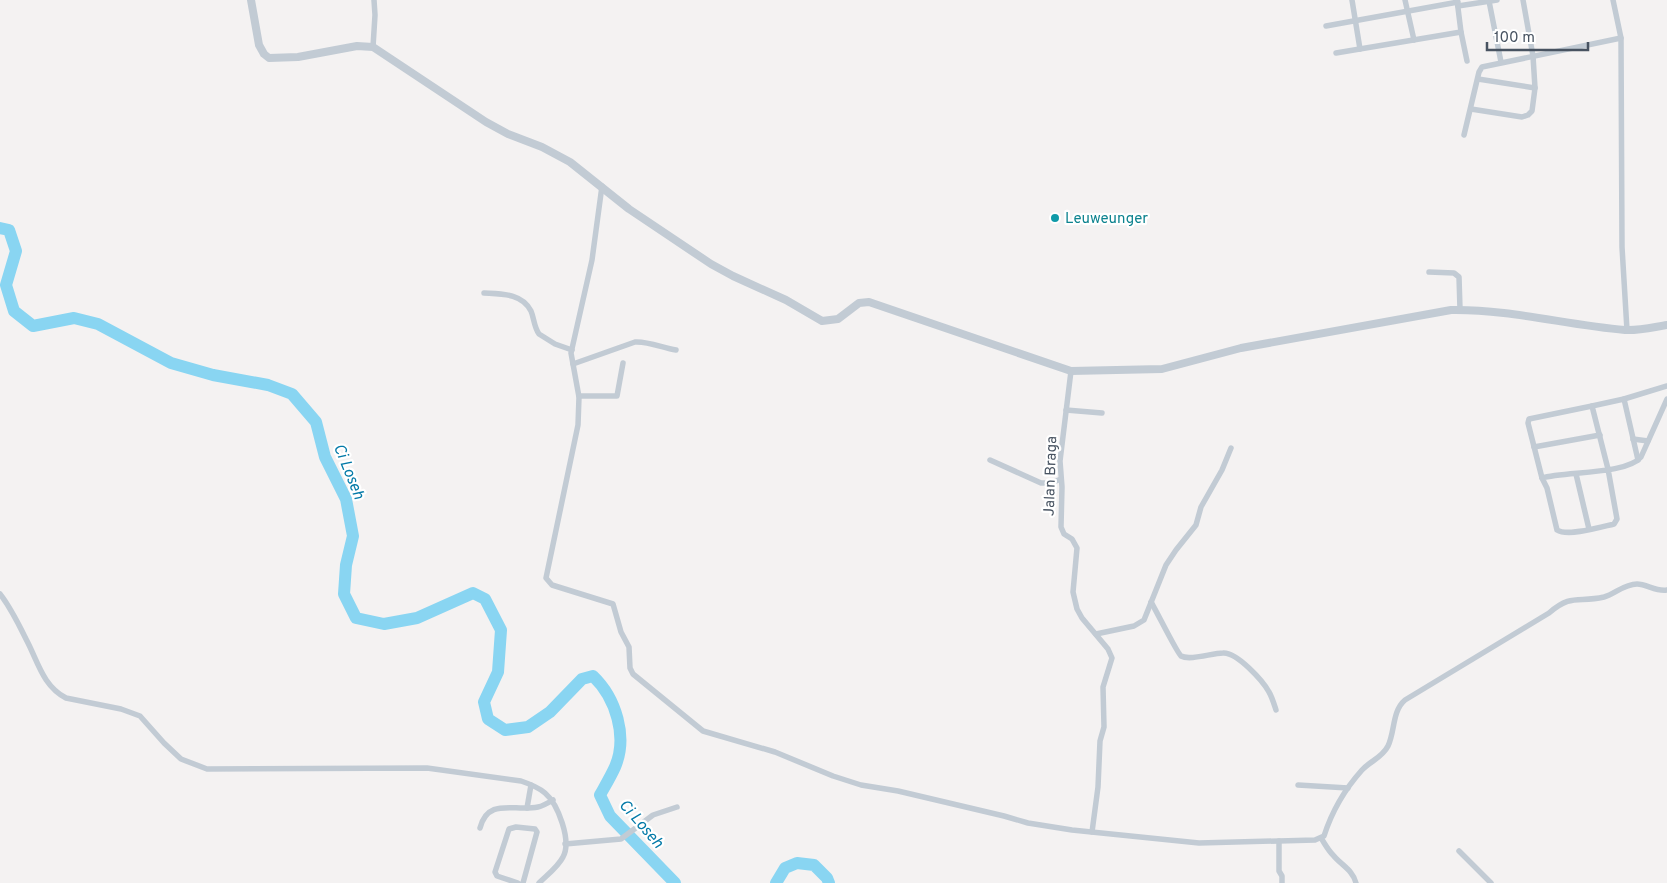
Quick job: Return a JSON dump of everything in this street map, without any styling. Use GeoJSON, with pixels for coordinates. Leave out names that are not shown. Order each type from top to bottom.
{"type":"FeatureCollection","features":[{"type":"Feature","properties":{"kind":"street"},"geometry":{"type":"LineString","coordinates":[[251,0],[259,45],[264,54],[270,58],[298,57],[356,46],[373,47],[382,51],[486,122],[508,134],[542,147],[570,162],[629,209],[711,264],[786,300],[822,320],[838,319],[859,303],[869,302],[1071,371],[1162,370],[1241,348],[1430,313],[1460,310],[1506,312],[1627,330],[1667,326]]}},
{"type":"Feature","properties":{"kind":"street"},"geometry":{"type":"LineString","coordinates":[[373,47],[374,0]]}},
{"type":"Feature","properties":{"kind":"street"},"geometry":{"type":"LineString","coordinates":[[1352,0],[1360,49]]}},
{"type":"Feature","properties":{"kind":"street"},"geometry":{"type":"LineString","coordinates":[[1405,0],[1414,40]]}},
{"type":"Feature","properties":{"kind":"street"},"geometry":{"type":"LineString","coordinates":[[1326,26],[1458,2],[1497,0]]}},
{"type":"Feature","properties":{"kind":"street"},"geometry":{"type":"LineString","coordinates":[[1471,109],[1525,117],[1532,111],[1535,88],[1534,56],[1523,0]]}},
{"type":"Feature","properties":{"kind":"street"},"geometry":{"type":"LineString","coordinates":[[1613,0],[1621,38],[1622,247],[1627,330]]}},
{"type":"Feature","properties":{"kind":"street"},"geometry":{"type":"LineString","coordinates":[[1489,1],[1501,62]]}},
{"type":"Feature","properties":{"kind":"street"},"geometry":{"type":"LineString","coordinates":[[1458,2],[1461,32],[1467,61]]}},
{"type":"Feature","properties":{"kind":"street"},"geometry":{"type":"LineString","coordinates":[[1336,53],[1461,32]]}},
{"type":"Feature","properties":{"kind":"street"},"geometry":{"type":"LineString","coordinates":[[1464,135],[1482,67],[1621,38]]}},
{"type":"Feature","properties":{"kind":"street"},"geometry":{"type":"LineString","coordinates":[[1478,79],[1535,88]]}},
{"type":"Feature","properties":{"kind":"street"},"geometry":{"type":"LineString","coordinates":[[602,186],[592,260],[572,357],[579,396],[578,425],[546,578],[552,585],[613,604],[616,609],[619,627],[629,647],[630,668],[637,678],[703,731],[775,752],[833,776],[1004,816],[1028,824],[1199,843],[1315,840],[1324,836],[1335,807],[1348,788],[1364,768],[1385,752],[1389,745],[1399,707],[1405,700],[1549,613],[1563,602],[1606,596],[1633,584],[1641,584],[1661,591],[1667,590]]}},
{"type":"Feature","properties":{"kind":"street"},"geometry":{"type":"LineString","coordinates":[[1429,272],[1454,273],[1459,277],[1460,310]]}},
{"type":"Feature","properties":{"kind":"street"},"geometry":{"type":"LineString","coordinates":[[484,293],[506,295],[523,300],[531,311],[539,334],[572,357]]}},
{"type":"Feature","properties":{"kind":"street"},"geometry":{"type":"LineString","coordinates":[[572,357],[641,341],[661,348],[676,350]]}},
{"type":"Feature","properties":{"kind":"street"},"geometry":{"type":"LineString","coordinates":[[579,396],[618,396],[623,364]]}},
{"type":"Feature","properties":{"kind":"street","name":"Jalan Braga"},"geometry":{"type":"LineString","coordinates":[[1071,371],[1060,461],[1061,526],[1064,534],[1072,539],[1077,548],[1074,600],[1082,618],[1108,649],[1112,658],[1103,687],[1104,727],[1100,741],[1098,787],[1092,832]]}},
{"type":"Feature","properties":{"kind":"street"},"geometry":{"type":"LineString","coordinates":[[1592,406],[1608,469],[1617,519],[1614,524],[1564,533],[1557,530],[1547,488],[1542,478],[1528,423],[1531,418],[1624,399],[1667,386]]}},
{"type":"Feature","properties":{"kind":"street"},"geometry":{"type":"LineString","coordinates":[[1624,399],[1638,460]]}},
{"type":"Feature","properties":{"kind":"street"},"geometry":{"type":"LineString","coordinates":[[1542,478],[1565,473],[1576,474],[1608,469],[1631,464],[1638,460],[1667,399]]}},
{"type":"Feature","properties":{"kind":"street"},"geometry":{"type":"LineString","coordinates":[[1066,410],[1102,413]]}},
{"type":"Feature","properties":{"kind":"street"},"geometry":{"type":"LineString","coordinates":[[1534,447],[1600,435]]}},
{"type":"Feature","properties":{"kind":"street"},"geometry":{"type":"LineString","coordinates":[[1633,439],[1648,441]]}},
{"type":"Feature","properties":{"kind":"street"},"geometry":{"type":"LineString","coordinates":[[1096,634],[1127,628],[1144,620],[1166,564],[1196,525],[1201,507],[1222,470],[1231,448]]}},
{"type":"Feature","properties":{"kind":"street"},"geometry":{"type":"LineString","coordinates":[[990,460],[1041,484],[1061,479]]}},
{"type":"Feature","properties":{"kind":"street"},"geometry":{"type":"LineString","coordinates":[[1576,474],[1589,529]]}},
{"type":"Feature","properties":{"kind":"street"},"geometry":{"type":"LineString","coordinates":[[0,594],[3,604],[28,642],[43,676],[51,688],[58,694],[66,698],[127,710],[140,716],[181,759],[207,769],[427,768],[513,779],[545,792],[552,800],[563,823],[565,844],[563,857],[539,883]]}},
{"type":"Feature","properties":{"kind":"street"},"geometry":{"type":"LineString","coordinates":[[1151,602],[1180,656],[1192,658],[1224,652],[1231,654],[1243,663],[1269,691],[1276,710]]}},
{"type":"Feature","properties":{"kind":"street"},"geometry":{"type":"LineString","coordinates":[[1298,784],[1348,788]]}},
{"type":"Feature","properties":{"kind":"street"},"geometry":{"type":"LineString","coordinates":[[527,808],[531,785]]}},
{"type":"Feature","properties":{"kind":"street"},"geometry":{"type":"LineString","coordinates":[[480,828],[486,814],[495,808],[527,808],[540,806],[552,800]]}},
{"type":"Feature","properties":{"kind":"street"},"geometry":{"type":"LineString","coordinates":[[565,844],[620,839],[653,815],[677,807]]}},
{"type":"Feature","properties":{"kind":"street"},"geometry":{"type":"LineString","coordinates":[[518,883],[497,876],[495,872],[510,829],[516,827],[535,829],[537,832],[523,883]]}},
{"type":"Feature","properties":{"kind":"street"},"geometry":{"type":"LineString","coordinates":[[1321,838],[1333,856],[1348,869],[1355,878],[1356,883]]}},
{"type":"Feature","properties":{"kind":"street"},"geometry":{"type":"LineString","coordinates":[[1278,841],[1278,871],[1282,876],[1282,883]]}},
{"type":"Feature","properties":{"kind":"street"},"geometry":{"type":"LineString","coordinates":[[1459,851],[1491,883]]}},
{"type":"Feature","properties":{"kind":"waterway","name":"Ci Loseh"},"geometry":{"type":"LineString","coordinates":[[0,228],[9,230],[16,251],[6,285],[14,311],[33,326],[74,318],[98,324],[171,363],[213,375],[268,385],[292,394],[316,422],[325,457],[346,499],[353,536],[346,565],[344,594],[356,618],[384,624],[417,618],[473,593],[485,599],[501,630],[498,672],[484,702],[488,719],[505,730],[528,727],[550,712],[582,679],[593,676],[608,695],[618,719],[620,731],[619,755],[600,795],[610,816],[675,883]]}},
{"type":"Feature","properties":{"kind":"waterway","name":"Ci Loseh"},"geometry":{"type":"LineString","coordinates":[[776,883],[785,868],[797,863],[814,865],[827,878],[829,883]]}},
{"type":"Feature","properties":{"kind":"place","name":"Leuweunger"},"geometry":{"type":"Point","coordinates":[1055,218]}}]}
